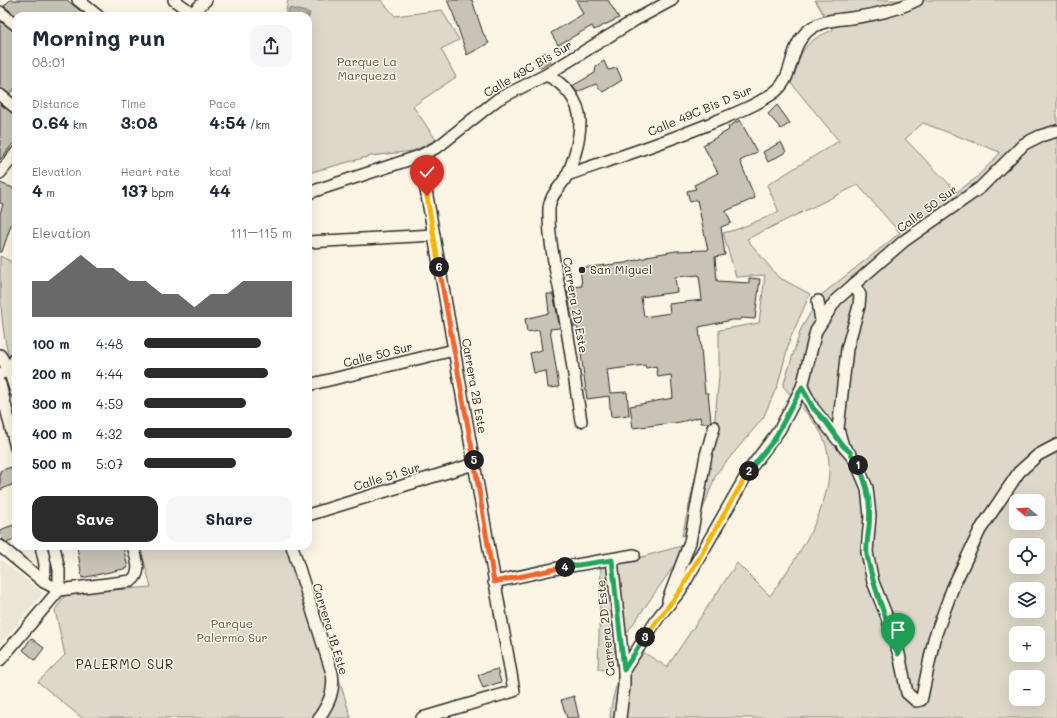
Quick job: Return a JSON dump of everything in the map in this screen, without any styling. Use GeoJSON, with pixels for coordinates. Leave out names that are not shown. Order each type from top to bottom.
{"type":"FeatureCollection","features":[{"type":"Feature","properties":{"kind":"street"},"geometry":{"type":"LineString","coordinates":[[78,0],[93,12]]}},
{"type":"Feature","properties":{"kind":"street"},"geometry":{"type":"LineString","coordinates":[[174,0],[188,12]]}},
{"type":"Feature","properties":{"kind":"street"},"geometry":{"type":"LineString","coordinates":[[195,12],[206,0]]}},
{"type":"Feature","properties":{"kind":"street","name":"Calle 49C Bis Sur"},"geometry":{"type":"LineString","coordinates":[[312,192],[420,156],[451,138],[498,99],[546,75],[635,20],[672,0]]}},
{"type":"Feature","properties":{"kind":"street","name":"Calle 49C Bis D Sur"},"geometry":{"type":"LineString","coordinates":[[567,175],[686,134],[736,113],[772,94],[783,84],[797,42],[813,27],[834,20],[852,18],[901,8],[918,0]]}},
{"type":"Feature","properties":{"kind":"street"},"geometry":{"type":"LineString","coordinates":[[0,12],[12,22]]}},
{"type":"Feature","properties":{"kind":"street","name":"Carrera 2D Este"},"geometry":{"type":"LineString","coordinates":[[546,75],[564,86],[571,96],[580,120],[578,138],[567,175],[550,201],[550,232],[581,421]]}},
{"type":"Feature","properties":{"kind":"street"},"geometry":{"type":"LineString","coordinates":[[0,95],[12,105]]}},
{"type":"Feature","properties":{"kind":"street","name":"Calle 50 Sur"},"geometry":{"type":"LineString","coordinates":[[665,607],[680,591],[743,480],[780,429],[802,387],[809,352],[821,321],[836,300],[904,241],[980,188],[1024,144],[1032,139],[1057,131]]}},
{"type":"Feature","properties":{"kind":"street","name":"Carrera 2B Este"},"geometry":{"type":"LineString","coordinates":[[420,156],[514,691],[422,718]]}},
{"type":"Feature","properties":{"kind":"street"},"geometry":{"type":"LineString","coordinates":[[0,173],[12,158]]}},
{"type":"Feature","properties":{"kind":"street"},"geometry":{"type":"LineString","coordinates":[[312,242],[434,235]]}},
{"type":"Feature","properties":{"kind":"street"},"geometry":{"type":"LineString","coordinates":[[843,446],[838,429],[847,349],[859,306],[860,295],[854,284]]}},
{"type":"Feature","properties":{"kind":"street"},"geometry":{"type":"LineString","coordinates":[[818,301],[821,321]]}},
{"type":"Feature","properties":{"kind":"street","name":"Calle 50 Sur"},"geometry":{"type":"LineString","coordinates":[[312,384],[454,350]]}},
{"type":"Feature","properties":{"kind":"street"},"geometry":{"type":"LineString","coordinates":[[0,355],[5,372],[12,385]]}},
{"type":"Feature","properties":{"kind":"street"},"geometry":{"type":"LineString","coordinates":[[5,372],[12,363]]}},
{"type":"Feature","properties":{"kind":"street"},"geometry":{"type":"LineString","coordinates":[[0,384],[3,412],[12,437]]}},
{"type":"Feature","properties":{"kind":"street"},"geometry":{"type":"LineString","coordinates":[[802,387],[813,408],[826,422],[855,460],[867,488],[870,516],[866,552],[873,582],[887,617],[898,654],[907,693],[916,701],[921,700],[922,697],[934,639],[942,617],[980,530],[1019,472],[1038,455],[1057,446]]}},
{"type":"Feature","properties":{"kind":"street"},"geometry":{"type":"LineString","coordinates":[[624,670],[665,607],[690,542],[706,455],[714,427]]}},
{"type":"Feature","properties":{"kind":"street","name":"Calle 51 Sur"},"geometry":{"type":"LineString","coordinates":[[312,514],[474,464]]}},
{"type":"Feature","properties":{"kind":"street"},"geometry":{"type":"LineString","coordinates":[[0,546],[44,582],[58,590],[131,581],[137,576],[139,570],[134,550]]}},
{"type":"Feature","properties":{"kind":"street"},"geometry":{"type":"LineString","coordinates":[[42,550],[45,564],[44,582]]}},
{"type":"Feature","properties":{"kind":"street"},"geometry":{"type":"LineString","coordinates":[[0,660],[58,590],[58,570],[55,550]]}},
{"type":"Feature","properties":{"kind":"street","name":"Carrera 1B Este"},"geometry":{"type":"LineString","coordinates":[[293,550],[332,673],[333,690],[330,700],[319,718]]}},
{"type":"Feature","properties":{"kind":"street"},"geometry":{"type":"LineString","coordinates":[[494,582],[553,569],[634,555]]}},
{"type":"Feature","properties":{"kind":"street","name":"Carrera 2D Este"},"geometry":{"type":"LineString","coordinates":[[612,560],[624,670],[624,686],[620,718]]}},
{"type":"Feature","properties":{"kind":"shaded area"},"geometry":{"type":"Polygon","coordinates":[[[289,8],[306,12],[288,12],[289,8]]]}},
{"type":"Feature","properties":{"kind":"shaded area"},"geometry":{"type":"Polygon","coordinates":[[[0,559],[43,593],[2,642],[0,641],[0,559]]]}},
{"type":"Feature","properties":{"kind":"green space","name":"Parque La Marqueza"},"geometry":{"type":"Polygon","coordinates":[[[288,0],[381,0],[395,16],[442,10],[459,40],[441,49],[456,77],[413,106],[436,140],[413,151],[371,156],[312,172],[312,12],[286,12],[288,0]]]}},
{"type":"Feature","properties":{"kind":"green space"},"geometry":{"type":"Polygon","coordinates":[[[815,0],[1057,0],[1057,718],[610,718],[618,681],[635,647],[667,667],[737,563],[770,596],[807,538],[818,516],[826,494],[829,471],[827,449],[818,428],[783,386],[801,329],[820,296],[900,233],[858,185],[747,239],[778,277],[810,294],[790,339],[778,384],[763,418],[716,474],[694,533],[682,536],[702,448],[714,427],[719,377],[719,330],[759,323],[765,275],[736,277],[723,233],[738,229],[779,212],[767,185],[839,141],[791,83],[800,56],[808,44],[823,34],[833,30],[815,0]],[[923,123],[905,139],[957,192],[976,178],[1000,153],[1000,152],[923,123]]]}},
{"type":"Feature","properties":{"kind":"green space"},"geometry":{"type":"Polygon","coordinates":[[[0,256],[12,262],[12,353],[10,359],[2,322],[0,256]]]}},
{"type":"Feature","properties":{"kind":"green space"},"geometry":{"type":"Polygon","coordinates":[[[689,544],[615,650],[605,670],[598,669],[601,568],[689,544]]]}},
{"type":"Feature","properties":{"kind":"green space","name":"Parque Palermo Sur"},"geometry":{"type":"Polygon","coordinates":[[[141,550],[299,550],[351,718],[82,718],[38,682],[65,655],[55,610],[66,594],[151,587],[141,550]]]}},
{"type":"Feature","properties":{"kind":"building"},"geometry":{"type":"Polygon","coordinates":[[[10,0],[67,0],[82,12],[12,13],[4,6],[10,0]]]}},
{"type":"Feature","properties":{"kind":"building"},"geometry":{"type":"Polygon","coordinates":[[[447,0],[472,0],[483,33],[489,43],[467,55],[447,0]]]}},
{"type":"Feature","properties":{"kind":"building"},"geometry":{"type":"Polygon","coordinates":[[[576,0],[608,0],[619,18],[594,30],[592,26],[558,45],[551,33],[583,14],[576,0]]]}},
{"type":"Feature","properties":{"kind":"building"},"geometry":{"type":"Polygon","coordinates":[[[0,21],[12,29],[12,92],[10,94],[0,88],[0,21]]]}},
{"type":"Feature","properties":{"kind":"building"},"geometry":{"type":"Polygon","coordinates":[[[545,52],[551,61],[540,68],[534,59],[545,52]]]}},
{"type":"Feature","properties":{"kind":"building"},"geometry":{"type":"Polygon","coordinates":[[[604,61],[608,70],[617,68],[622,80],[603,92],[596,84],[577,92],[572,86],[595,73],[596,66],[604,61]]]}},
{"type":"Feature","properties":{"kind":"building"},"geometry":{"type":"Polygon","coordinates":[[[0,104],[12,112],[12,145],[0,160],[0,104]]]}},
{"type":"Feature","properties":{"kind":"building"},"geometry":{"type":"Polygon","coordinates":[[[777,105],[790,123],[781,129],[768,114],[777,105]]]}},
{"type":"Feature","properties":{"kind":"building"},"geometry":{"type":"Polygon","coordinates":[[[740,120],[757,152],[740,161],[755,198],[726,211],[731,223],[721,227],[725,255],[715,257],[717,281],[749,283],[749,278],[760,279],[755,319],[741,318],[741,320],[732,320],[699,327],[705,393],[708,393],[711,421],[708,423],[701,423],[700,417],[680,422],[633,428],[630,406],[673,398],[671,375],[658,377],[656,366],[646,368],[645,365],[607,370],[610,393],[627,392],[629,415],[611,417],[609,396],[587,399],[578,331],[577,326],[573,326],[567,292],[570,292],[570,287],[582,286],[580,268],[625,263],[648,257],[647,256],[676,251],[708,250],[697,200],[690,202],[687,191],[696,189],[694,185],[718,173],[703,145],[729,130],[728,127],[740,120]],[[699,275],[675,277],[677,292],[641,297],[644,317],[670,313],[669,304],[702,300],[699,275]]]}},
{"type":"Feature","properties":{"kind":"building"},"geometry":{"type":"Polygon","coordinates":[[[781,142],[786,152],[768,162],[763,152],[781,142]]]}},
{"type":"Feature","properties":{"kind":"building"},"geometry":{"type":"Polygon","coordinates":[[[0,183],[12,188],[12,222],[2,252],[0,252],[0,214],[3,204],[0,203],[0,183]]]}},
{"type":"Feature","properties":{"kind":"building"},"geometry":{"type":"Polygon","coordinates":[[[547,294],[553,294],[560,328],[550,329],[559,387],[548,388],[546,371],[534,373],[530,353],[542,350],[539,330],[527,332],[525,319],[549,313],[547,294]]]}},
{"type":"Feature","properties":{"kind":"building"},"geometry":{"type":"Polygon","coordinates":[[[11,467],[12,470],[12,485],[0,490],[0,471],[11,467]]]}},
{"type":"Feature","properties":{"kind":"building"},"geometry":{"type":"Polygon","coordinates":[[[12,526],[12,541],[7,543],[2,539],[0,530],[12,526]]]}},
{"type":"Feature","properties":{"kind":"building"},"geometry":{"type":"Polygon","coordinates":[[[78,550],[124,550],[128,568],[82,578],[78,550]]]}},
{"type":"Feature","properties":{"kind":"building"},"geometry":{"type":"Polygon","coordinates":[[[31,638],[44,648],[35,660],[23,650],[31,638]]]}},
{"type":"Feature","properties":{"kind":"building"},"geometry":{"type":"Polygon","coordinates":[[[497,669],[501,682],[483,688],[478,675],[497,669]]]}},
{"type":"Feature","properties":{"kind":"building"},"geometry":{"type":"Polygon","coordinates":[[[574,696],[579,718],[567,718],[561,700],[574,696]]]}},
{"type":"Feature","properties":{"kind":"place","name":"San Miguel"},"geometry":{"type":"Point","coordinates":[582,270]}},
{"type":"Feature","properties":{"kind":"district","name":"PALERMO SUR"},"geometry":{"type":"Point","coordinates":[125,664]}},
{"type":"Feature","properties":{"kind":"route"},"geometry":{"type":"LineString","coordinates":[[427,196],[494,582],[553,569],[612,560],[624,670],[665,607],[680,591],[709,542],[739,486],[750,469],[774,440],[802,387],[813,408],[826,422],[843,446],[850,452],[861,471],[867,488],[869,501],[870,516],[866,552],[869,568],[878,597],[887,617],[898,654]]}}]}
